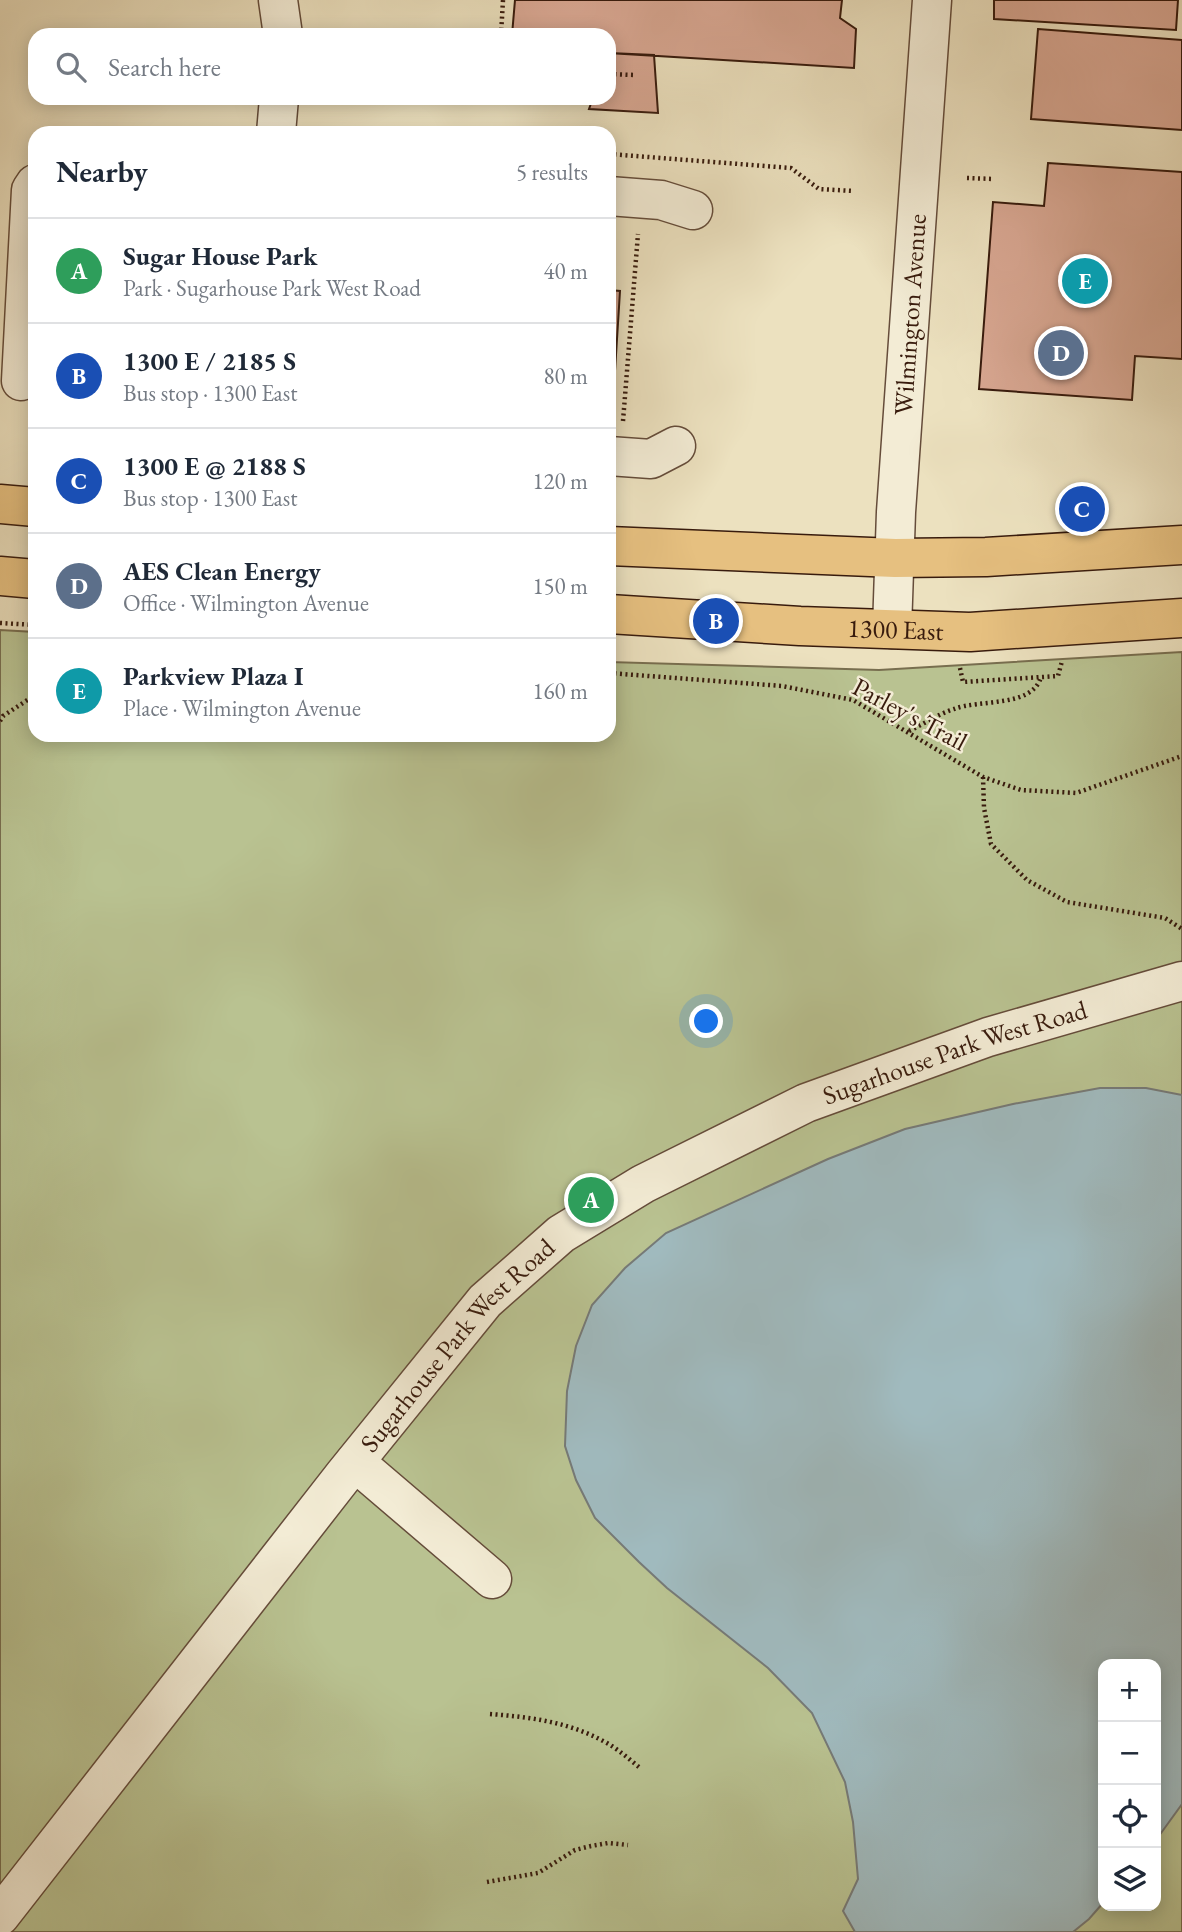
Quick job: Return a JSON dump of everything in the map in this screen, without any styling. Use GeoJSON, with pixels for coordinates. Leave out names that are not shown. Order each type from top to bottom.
{"type":"FeatureCollection","features":[{"type":"Feature","properties":{"kind":"main road"},"geometry":{"type":"LineString","coordinates":[[0,504],[28,506]]}},
{"type":"Feature","properties":{"kind":"main road"},"geometry":{"type":"LineString","coordinates":[[616,546],[895,558],[986,557],[1182,545]]}},
{"type":"Feature","properties":{"kind":"main road"},"geometry":{"type":"LineString","coordinates":[[0,576],[28,578]]}},
{"type":"Feature","properties":{"kind":"main road","name":"1300 East"},"geometry":{"type":"LineString","coordinates":[[616,614],[800,626],[970,632],[1182,618]]}},
{"type":"Feature","properties":{"kind":"street"},"geometry":{"type":"LineString","coordinates":[[278,0],[282,28]]}},
{"type":"Feature","properties":{"kind":"street","name":"Wilmington Avenue"},"geometry":{"type":"LineString","coordinates":[[892,629],[932,0]]}},
{"type":"Feature","properties":{"kind":"street"},"geometry":{"type":"LineString","coordinates":[[277,126],[278,105]]}},
{"type":"Feature","properties":{"kind":"street"},"geometry":{"type":"LineString","coordinates":[[616,197],[661,200],[693,210]]}},
{"type":"Feature","properties":{"kind":"street"},"geometry":{"type":"LineString","coordinates":[[21,381],[28,247]]}},
{"type":"Feature","properties":{"kind":"street"},"geometry":{"type":"LineString","coordinates":[[616,442],[651,459],[676,446]]}},
{"type":"Feature","properties":{"kind":"street","name":"Sugarhouse Park West Road"},"geometry":{"type":"LineString","coordinates":[[7,1897],[485,1301],[561,1234],[643,1184],[819,1098],[988,1037],[1182,981]]}},
{"type":"Feature","properties":{"kind":"street"},"geometry":{"type":"LineString","coordinates":[[355,1462],[492,1579]]}},
{"type":"Feature","properties":{"kind":"path"},"geometry":{"type":"LineString","coordinates":[[501,28],[503,0]]}},
{"type":"Feature","properties":{"kind":"path"},"geometry":{"type":"LineString","coordinates":[[616,74],[635,75]]}},
{"type":"Feature","properties":{"kind":"path"},"geometry":{"type":"LineString","coordinates":[[616,155],[791,168],[819,188],[854,191]]}},
{"type":"Feature","properties":{"kind":"path"},"geometry":{"type":"LineString","coordinates":[[967,178],[995,179]]}},
{"type":"Feature","properties":{"kind":"path"},"geometry":{"type":"LineString","coordinates":[[616,442],[639,223]]}},
{"type":"Feature","properties":{"kind":"path"},"geometry":{"type":"LineString","coordinates":[[0,622],[28,624]]}},
{"type":"Feature","properties":{"kind":"path"},"geometry":{"type":"LineString","coordinates":[[960,668],[963,681],[1058,676]]}},
{"type":"Feature","properties":{"kind":"path","name":"Parley's Trail"},"geometry":{"type":"LineString","coordinates":[[616,674],[782,686],[853,700],[983,777],[1021,790],[1076,793],[1182,756]]}},
{"type":"Feature","properties":{"kind":"path"},"geometry":{"type":"LineString","coordinates":[[909,731],[955,708],[1027,696],[1039,687],[1042,677]]}},
{"type":"Feature","properties":{"kind":"path"},"geometry":{"type":"LineString","coordinates":[[0,721],[3,716],[28,700]]}},
{"type":"Feature","properties":{"kind":"path"},"geometry":{"type":"LineString","coordinates":[[983,777],[984,808],[991,844],[1027,880],[1067,902],[1165,918],[1182,929]]}},
{"type":"Feature","properties":{"kind":"path"},"geometry":{"type":"LineString","coordinates":[[489,1714],[532,1717],[576,1728],[608,1743],[640,1768]]}},
{"type":"Feature","properties":{"kind":"path"},"geometry":{"type":"LineString","coordinates":[[487,1882],[538,1873],[575,1850],[608,1843],[628,1845]]}},
{"type":"Feature","properties":{"kind":"green space"},"geometry":{"type":"Polygon","coordinates":[[[0,630],[28,632],[28,742],[616,742],[616,662],[879,670],[1182,652],[1182,1932],[0,1932],[0,630]]]}},
{"type":"Feature","properties":{"kind":"water"},"geometry":{"type":"Polygon","coordinates":[[[1100,1088],[1146,1088],[1182,1095],[1182,1804],[1161,1833],[1161,1659],[1098,1659],[1098,1909],[1089,1919],[1073,1932],[855,1932],[843,1911],[858,1879],[853,1822],[845,1782],[812,1713],[768,1668],[667,1588],[595,1518],[576,1480],[565,1446],[567,1391],[576,1346],[592,1305],[625,1268],[666,1233],[828,1159],[905,1129],[1013,1104],[1100,1088]]]}},
{"type":"Feature","properties":{"kind":"building"},"geometry":{"type":"Polygon","coordinates":[[[515,0],[842,0],[840,18],[856,29],[854,68],[616,53],[616,28],[513,28],[515,0]]]}},
{"type":"Feature","properties":{"kind":"building"},"geometry":{"type":"Polygon","coordinates":[[[994,0],[1178,0],[1176,30],[994,19],[994,0]]]}},
{"type":"Feature","properties":{"kind":"building"},"geometry":{"type":"Polygon","coordinates":[[[1038,29],[1182,40],[1182,130],[1031,119],[1038,29]]]}},
{"type":"Feature","properties":{"kind":"building"},"geometry":{"type":"Polygon","coordinates":[[[616,53],[654,55],[658,113],[589,109],[590,105],[616,105],[616,53]]]}},
{"type":"Feature","properties":{"kind":"building"},"geometry":{"type":"Polygon","coordinates":[[[1048,163],[1182,172],[1182,359],[1135,356],[1132,400],[979,389],[993,202],[1044,206],[1048,163]]]}},
{"type":"Feature","properties":{"kind":"building"},"geometry":{"type":"Polygon","coordinates":[[[616,291],[620,291],[616,355],[616,291]]]}},
{"type":"Feature","properties":{"kind":"place","name":"Parkview Plaza I"},"geometry":{"type":"Point","coordinates":[1085,281]}},
{"type":"Feature","properties":{"kind":"place","name":"AES Clean Energy"},"geometry":{"type":"Point","coordinates":[1061,353]}},
{"type":"Feature","properties":{"kind":"place","name":"1300 E @ 2188 S"},"geometry":{"type":"Point","coordinates":[1082,509]}},
{"type":"Feature","properties":{"kind":"place","name":"1300 E / 2185 S"},"geometry":{"type":"Point","coordinates":[716,621]}},
{"type":"Feature","properties":{"kind":"place","name":"Sugar House Park"},"geometry":{"type":"Point","coordinates":[591,1200]}}]}
